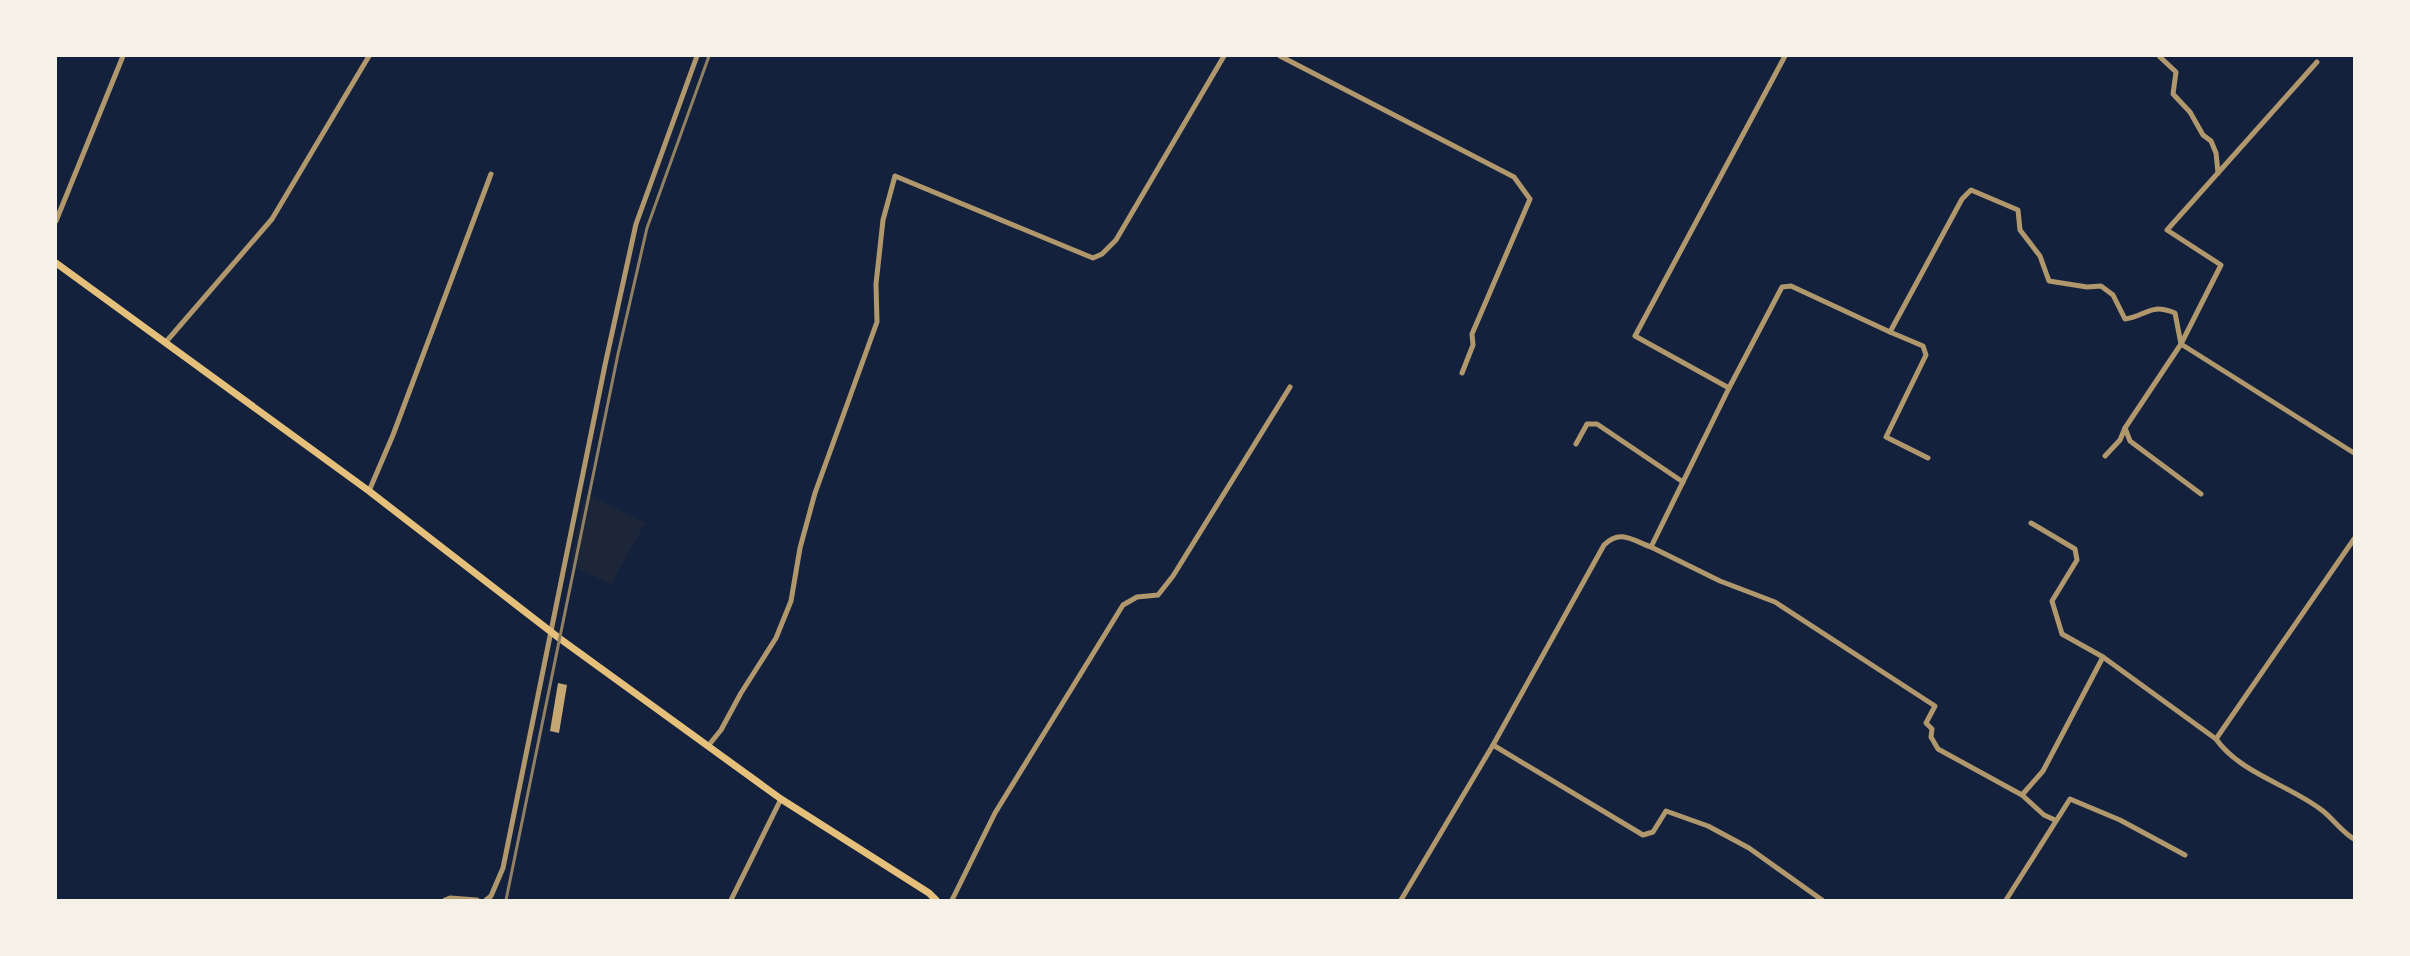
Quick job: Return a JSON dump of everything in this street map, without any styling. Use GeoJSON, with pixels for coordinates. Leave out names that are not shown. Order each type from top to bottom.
{"type":"FeatureCollection","features":[{"type":"Feature","properties":{"kind":"main road"},"geometry":{"type":"LineString","coordinates":[[56,263],[369,492],[552,633],[781,799],[929,893],[936,900]]}},
{"type":"Feature","properties":{"kind":"street"},"geometry":{"type":"LineString","coordinates":[[56,221],[123,56]]}},
{"type":"Feature","properties":{"kind":"street"},"geometry":{"type":"LineString","coordinates":[[165,343],[272,219],[369,56]]}},
{"type":"Feature","properties":{"kind":"street"},"geometry":{"type":"LineString","coordinates":[[486,900],[491,896],[503,868],[605,365],[636,224],[697,56]]}},
{"type":"Feature","properties":{"kind":"street"},"geometry":{"type":"LineString","coordinates":[[708,746],[721,730],[741,693],[776,638],[791,601],[800,548],[815,493],[877,322],[876,284],[883,220],[895,176],[1094,258],[1102,254],[1116,240],[1224,56]]}},
{"type":"Feature","properties":{"kind":"street"},"geometry":{"type":"LineString","coordinates":[[1280,56],[1514,177],[1530,199],[1472,334],[1473,345],[1462,373]]}},
{"type":"Feature","properties":{"kind":"street"},"geometry":{"type":"LineString","coordinates":[[1729,388],[1635,336],[1785,56]]}},
{"type":"Feature","properties":{"kind":"street"},"geometry":{"type":"LineString","coordinates":[[2159,56],[2176,72],[2173,94],[2190,112],[2203,135],[2211,141],[2216,153],[2218,173]]}},
{"type":"Feature","properties":{"kind":"street"},"geometry":{"type":"LineString","coordinates":[[2105,456],[2120,440],[2125,428],[2181,344],[2221,265],[2167,230],[2317,62]]}},
{"type":"Feature","properties":{"kind":"street"},"geometry":{"type":"LineString","coordinates":[[369,492],[393,435],[491,174]]}},
{"type":"Feature","properties":{"kind":"street"},"geometry":{"type":"LineString","coordinates":[[1890,332],[1962,199],[1971,190],[2018,210],[2020,230],[2040,256],[2049,281],[2087,287],[2101,286],[2113,295],[2125,320],[2140,316],[2151,309],[2161,308],[2175,314],[2181,344],[2355,453]]}},
{"type":"Feature","properties":{"kind":"street"},"geometry":{"type":"LineString","coordinates":[[1651,547],[1729,388],[1782,287],[1791,286],[1923,346],[1926,355],[1886,437],[1928,458]]}},
{"type":"Feature","properties":{"kind":"street"},"geometry":{"type":"LineString","coordinates":[[952,900],[995,813],[1123,605],[1137,597],[1158,594],[1173,576],[1290,387]]}},
{"type":"Feature","properties":{"kind":"street"},"geometry":{"type":"LineString","coordinates":[[1576,444],[1587,424],[1597,424],[1683,482]]}},
{"type":"Feature","properties":{"kind":"street"},"geometry":{"type":"LineString","coordinates":[[2125,428],[2130,441],[2201,494]]}},
{"type":"Feature","properties":{"kind":"street"},"geometry":{"type":"LineString","coordinates":[[2031,524],[2075,549],[2077,560],[2052,601],[2062,634],[2103,657],[2216,739],[2223,748],[2242,763],[2323,811],[2345,833],[2355,839]]}},
{"type":"Feature","properties":{"kind":"street"},"geometry":{"type":"LineString","coordinates":[[1401,900],[1493,745],[1604,545],[1612,537],[1621,536],[1651,547],[1720,581],[1775,602],[1935,706],[1926,723],[1932,729],[1931,737],[1938,749],[2022,795],[2044,815],[2055,820]]}},
{"type":"Feature","properties":{"kind":"street"},"geometry":{"type":"LineString","coordinates":[[2216,739],[2355,539]]}},
{"type":"Feature","properties":{"kind":"street"},"geometry":{"type":"LineString","coordinates":[[2022,795],[2043,771],[2103,657]]}},
{"type":"Feature","properties":{"kind":"street"},"geometry":{"type":"LineString","coordinates":[[1493,745],[1643,835],[1653,832],[1666,811],[1708,826],[1749,848],[1812,898],[1822,900]]}},
{"type":"Feature","properties":{"kind":"street"},"geometry":{"type":"LineString","coordinates":[[731,900],[781,799]]}},
{"type":"Feature","properties":{"kind":"street"},"geometry":{"type":"LineString","coordinates":[[2006,900],[2070,799],[2120,820],[2185,855]]}},
{"type":"Feature","properties":{"kind":"street"},"geometry":{"type":"LineString","coordinates":[[445,900],[450,898],[477,900]]}},
{"type":"Feature","properties":{"kind":"shaded area"},"geometry":{"type":"Polygon","coordinates":[[[585,493],[645,523],[611,584],[570,565],[585,493]]]}},
{"type":"Feature","properties":{"kind":"building"},"geometry":{"type":"Polygon","coordinates":[[[558,683],[567,685],[559,733],[550,731],[558,683]]]}},
{"type":"Feature","properties":{"kind":"railway"},"geometry":{"type":"LineString","coordinates":[[506,900],[618,354],[647,228],[709,56]]}}]}
